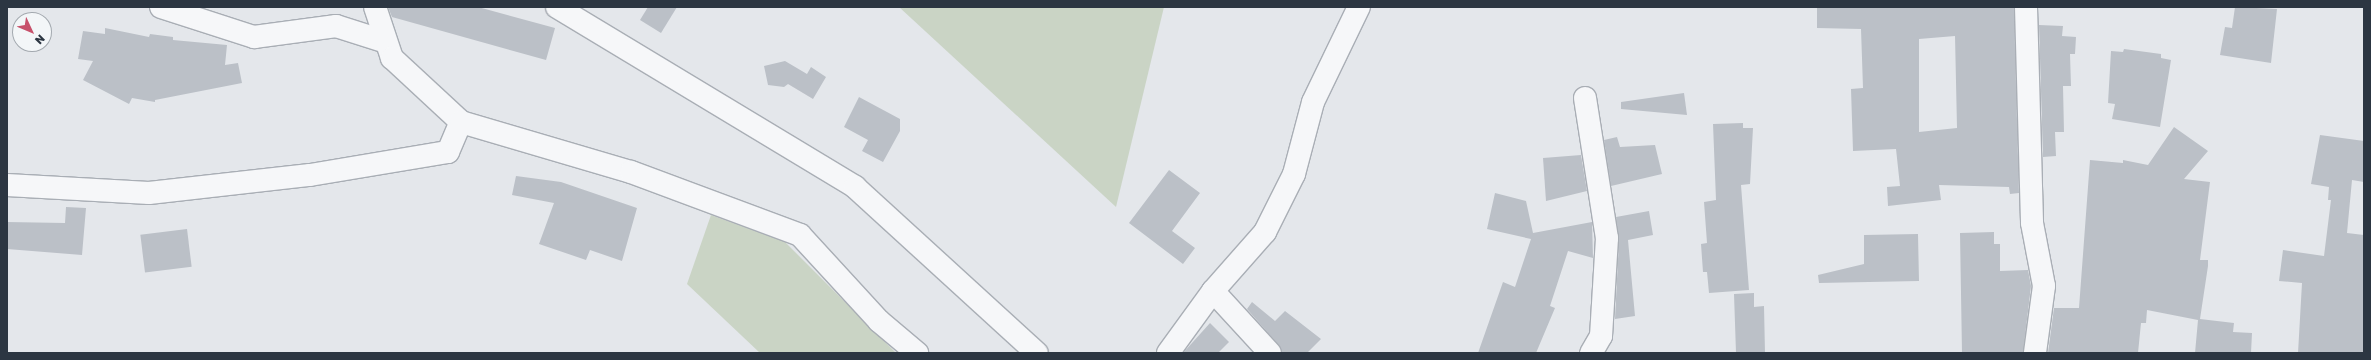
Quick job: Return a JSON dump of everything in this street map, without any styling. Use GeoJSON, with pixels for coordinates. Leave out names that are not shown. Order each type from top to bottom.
{"type":"FeatureCollection","features":[{"type":"Feature","properties":{"kind":"street"},"geometry":{"type":"LineString","coordinates":[[161,7],[254,37],[336,26],[386,42]]}},
{"type":"Feature","properties":{"kind":"street"},"geometry":{"type":"LineString","coordinates":[[375,7],[392,58],[461,122],[631,172],[800,235],[879,321],[917,353]]}},
{"type":"Feature","properties":{"kind":"street"},"geometry":{"type":"LineString","coordinates":[[557,7],[855,187],[1036,353]]}},
{"type":"Feature","properties":{"kind":"street"},"geometry":{"type":"LineString","coordinates":[[1168,353],[1213,291],[1265,232],[1294,174],[1313,102],[1359,7]]}},
{"type":"Feature","properties":{"kind":"street"},"geometry":{"type":"LineString","coordinates":[[2026,7],[2032,223],[2044,286],[2035,353]]}},
{"type":"Feature","properties":{"kind":"street"},"geometry":{"type":"LineString","coordinates":[[1584,98],[1607,238],[1601,336],[1591,353]]}},
{"type":"Feature","properties":{"kind":"street"},"geometry":{"type":"LineString","coordinates":[[7,185],[149,193],[310,175],[448,152],[461,122]]}},
{"type":"Feature","properties":{"kind":"street"},"geometry":{"type":"LineString","coordinates":[[1213,291],[1270,353]]}},
{"type":"Feature","properties":{"kind":"green space"},"geometry":{"type":"Polygon","coordinates":[[[899,7],[1164,7],[1116,207],[899,7]]]}},
{"type":"Feature","properties":{"kind":"green space"},"geometry":{"type":"Polygon","coordinates":[[[711,215],[785,242],[896,353],[760,353],[687,284],[711,215]]]}},
{"type":"Feature","properties":{"kind":"building"},"geometry":{"type":"Polygon","coordinates":[[[388,7],[478,7],[555,28],[546,60],[392,17],[388,7]]]}},
{"type":"Feature","properties":{"kind":"building"},"geometry":{"type":"Polygon","coordinates":[[[648,7],[677,7],[661,33],[640,20],[648,7]]]}},
{"type":"Feature","properties":{"kind":"building"},"geometry":{"type":"Polygon","coordinates":[[[1817,7],[2014,8],[2019,193],[2010,194],[2009,187],[1939,185],[1941,200],[1888,206],[1887,187],[1900,186],[1896,149],[1853,151],[1851,89],[1863,88],[1861,29],[1817,28],[1817,7]],[[1955,36],[1919,39],[1919,132],[1957,128],[1955,36]]]}},
{"type":"Feature","properties":{"kind":"building"},"geometry":{"type":"Polygon","coordinates":[[[2235,7],[2277,9],[2271,63],[2220,55],[2225,27],[2232,28],[2235,7]]]}},
{"type":"Feature","properties":{"kind":"building"},"geometry":{"type":"Polygon","coordinates":[[[2039,25],[2063,26],[2062,36],[2076,37],[2075,54],[2070,54],[2071,86],[2063,86],[2064,132],[2055,132],[2056,156],[2043,157],[2039,25]]]}},
{"type":"Feature","properties":{"kind":"building"},"geometry":{"type":"Polygon","coordinates":[[[105,28],[149,37],[150,34],[173,37],[173,40],[227,45],[225,65],[238,63],[242,83],[155,100],[155,102],[132,98],[129,104],[83,80],[93,61],[78,59],[83,31],[105,34],[105,28]]]}},
{"type":"Feature","properties":{"kind":"building"},"geometry":{"type":"Polygon","coordinates":[[[2124,49],[2161,54],[2161,58],[2171,60],[2160,127],[2112,119],[2115,104],[2108,103],[2111,51],[2123,52],[2124,49]]]}},
{"type":"Feature","properties":{"kind":"building"},"geometry":{"type":"Polygon","coordinates":[[[785,61],[807,74],[811,67],[826,77],[813,99],[788,84],[784,87],[768,85],[764,66],[785,61]]]}},
{"type":"Feature","properties":{"kind":"building"},"geometry":{"type":"Polygon","coordinates":[[[1684,93],[1687,115],[1621,109],[1621,102],[1684,93]]]}},
{"type":"Feature","properties":{"kind":"building"},"geometry":{"type":"Polygon","coordinates":[[[859,97],[900,119],[900,131],[883,162],[862,151],[868,140],[844,127],[859,97]]]}},
{"type":"Feature","properties":{"kind":"building"},"geometry":{"type":"Polygon","coordinates":[[[1743,123],[1743,128],[1753,128],[1750,184],[1741,185],[1749,290],[1709,293],[1707,272],[1703,272],[1701,244],[1707,243],[1704,202],[1716,200],[1713,124],[1743,123]]]}},
{"type":"Feature","properties":{"kind":"building"},"geometry":{"type":"Polygon","coordinates":[[[2174,127],[2208,151],[2184,179],[2210,182],[2200,260],[2208,260],[2208,266],[2200,319],[2234,323],[2233,332],[2252,333],[2251,353],[2195,353],[2198,320],[2147,310],[2146,323],[2141,323],[2138,353],[2048,353],[2054,308],[2079,308],[2090,160],[2123,163],[2123,160],[2148,165],[2174,127]]]}},
{"type":"Feature","properties":{"kind":"building"},"geometry":{"type":"Polygon","coordinates":[[[2320,135],[2364,141],[2364,182],[2352,180],[2347,233],[2364,235],[2363,353],[2298,353],[2302,283],[2279,281],[2283,250],[2324,256],[2331,200],[2328,200],[2329,187],[2311,184],[2320,135]]]}},
{"type":"Feature","properties":{"kind":"building"},"geometry":{"type":"Polygon","coordinates":[[[1617,137],[1620,147],[1655,145],[1662,174],[1611,186],[1604,140],[1617,137]]]}},
{"type":"Feature","properties":{"kind":"building"},"geometry":{"type":"Polygon","coordinates":[[[1581,155],[1587,191],[1546,201],[1543,158],[1581,155]]]}},
{"type":"Feature","properties":{"kind":"building"},"geometry":{"type":"Polygon","coordinates":[[[1169,170],[1200,193],[1172,231],[1195,248],[1183,264],[1129,223],[1169,170]]]}},
{"type":"Feature","properties":{"kind":"building"},"geometry":{"type":"Polygon","coordinates":[[[516,176],[561,182],[637,208],[622,261],[590,250],[586,260],[539,244],[554,203],[512,195],[516,176]]]}},
{"type":"Feature","properties":{"kind":"building"},"geometry":{"type":"Polygon","coordinates":[[[1495,193],[1526,201],[1533,233],[1592,222],[1593,258],[1568,251],[1550,306],[1555,308],[1536,353],[1478,353],[1503,282],[1515,287],[1531,239],[1487,229],[1495,193]]]}},
{"type":"Feature","properties":{"kind":"building"},"geometry":{"type":"Polygon","coordinates":[[[66,207],[86,208],[82,255],[7,249],[7,222],[65,223],[66,207]]]}},
{"type":"Feature","properties":{"kind":"building"},"geometry":{"type":"Polygon","coordinates":[[[1649,211],[1653,235],[1628,240],[1635,316],[1615,319],[1619,239],[1616,217],[1649,211]]]}},
{"type":"Feature","properties":{"kind":"building"},"geometry":{"type":"Polygon","coordinates":[[[187,229],[192,267],[145,272],[140,235],[187,229]]]}},
{"type":"Feature","properties":{"kind":"building"},"geometry":{"type":"Polygon","coordinates":[[[1994,232],[1994,244],[2000,244],[2000,271],[2028,270],[2031,286],[2023,353],[1962,353],[1960,233],[1994,232]]]}},
{"type":"Feature","properties":{"kind":"building"},"geometry":{"type":"Polygon","coordinates":[[[1918,234],[1919,281],[1819,283],[1818,275],[1864,264],[1864,235],[1918,234]]]}},
{"type":"Feature","properties":{"kind":"building"},"geometry":{"type":"Polygon","coordinates":[[[1754,293],[1754,307],[1764,306],[1765,353],[1736,353],[1734,294],[1754,293]]]}},
{"type":"Feature","properties":{"kind":"building"},"geometry":{"type":"Polygon","coordinates":[[[1252,302],[1275,321],[1285,311],[1321,339],[1307,353],[1282,353],[1279,345],[1247,309],[1252,302]]]}},
{"type":"Feature","properties":{"kind":"building"},"geometry":{"type":"Polygon","coordinates":[[[1210,323],[1229,342],[1218,353],[1183,353],[1210,323]]]}}]}
